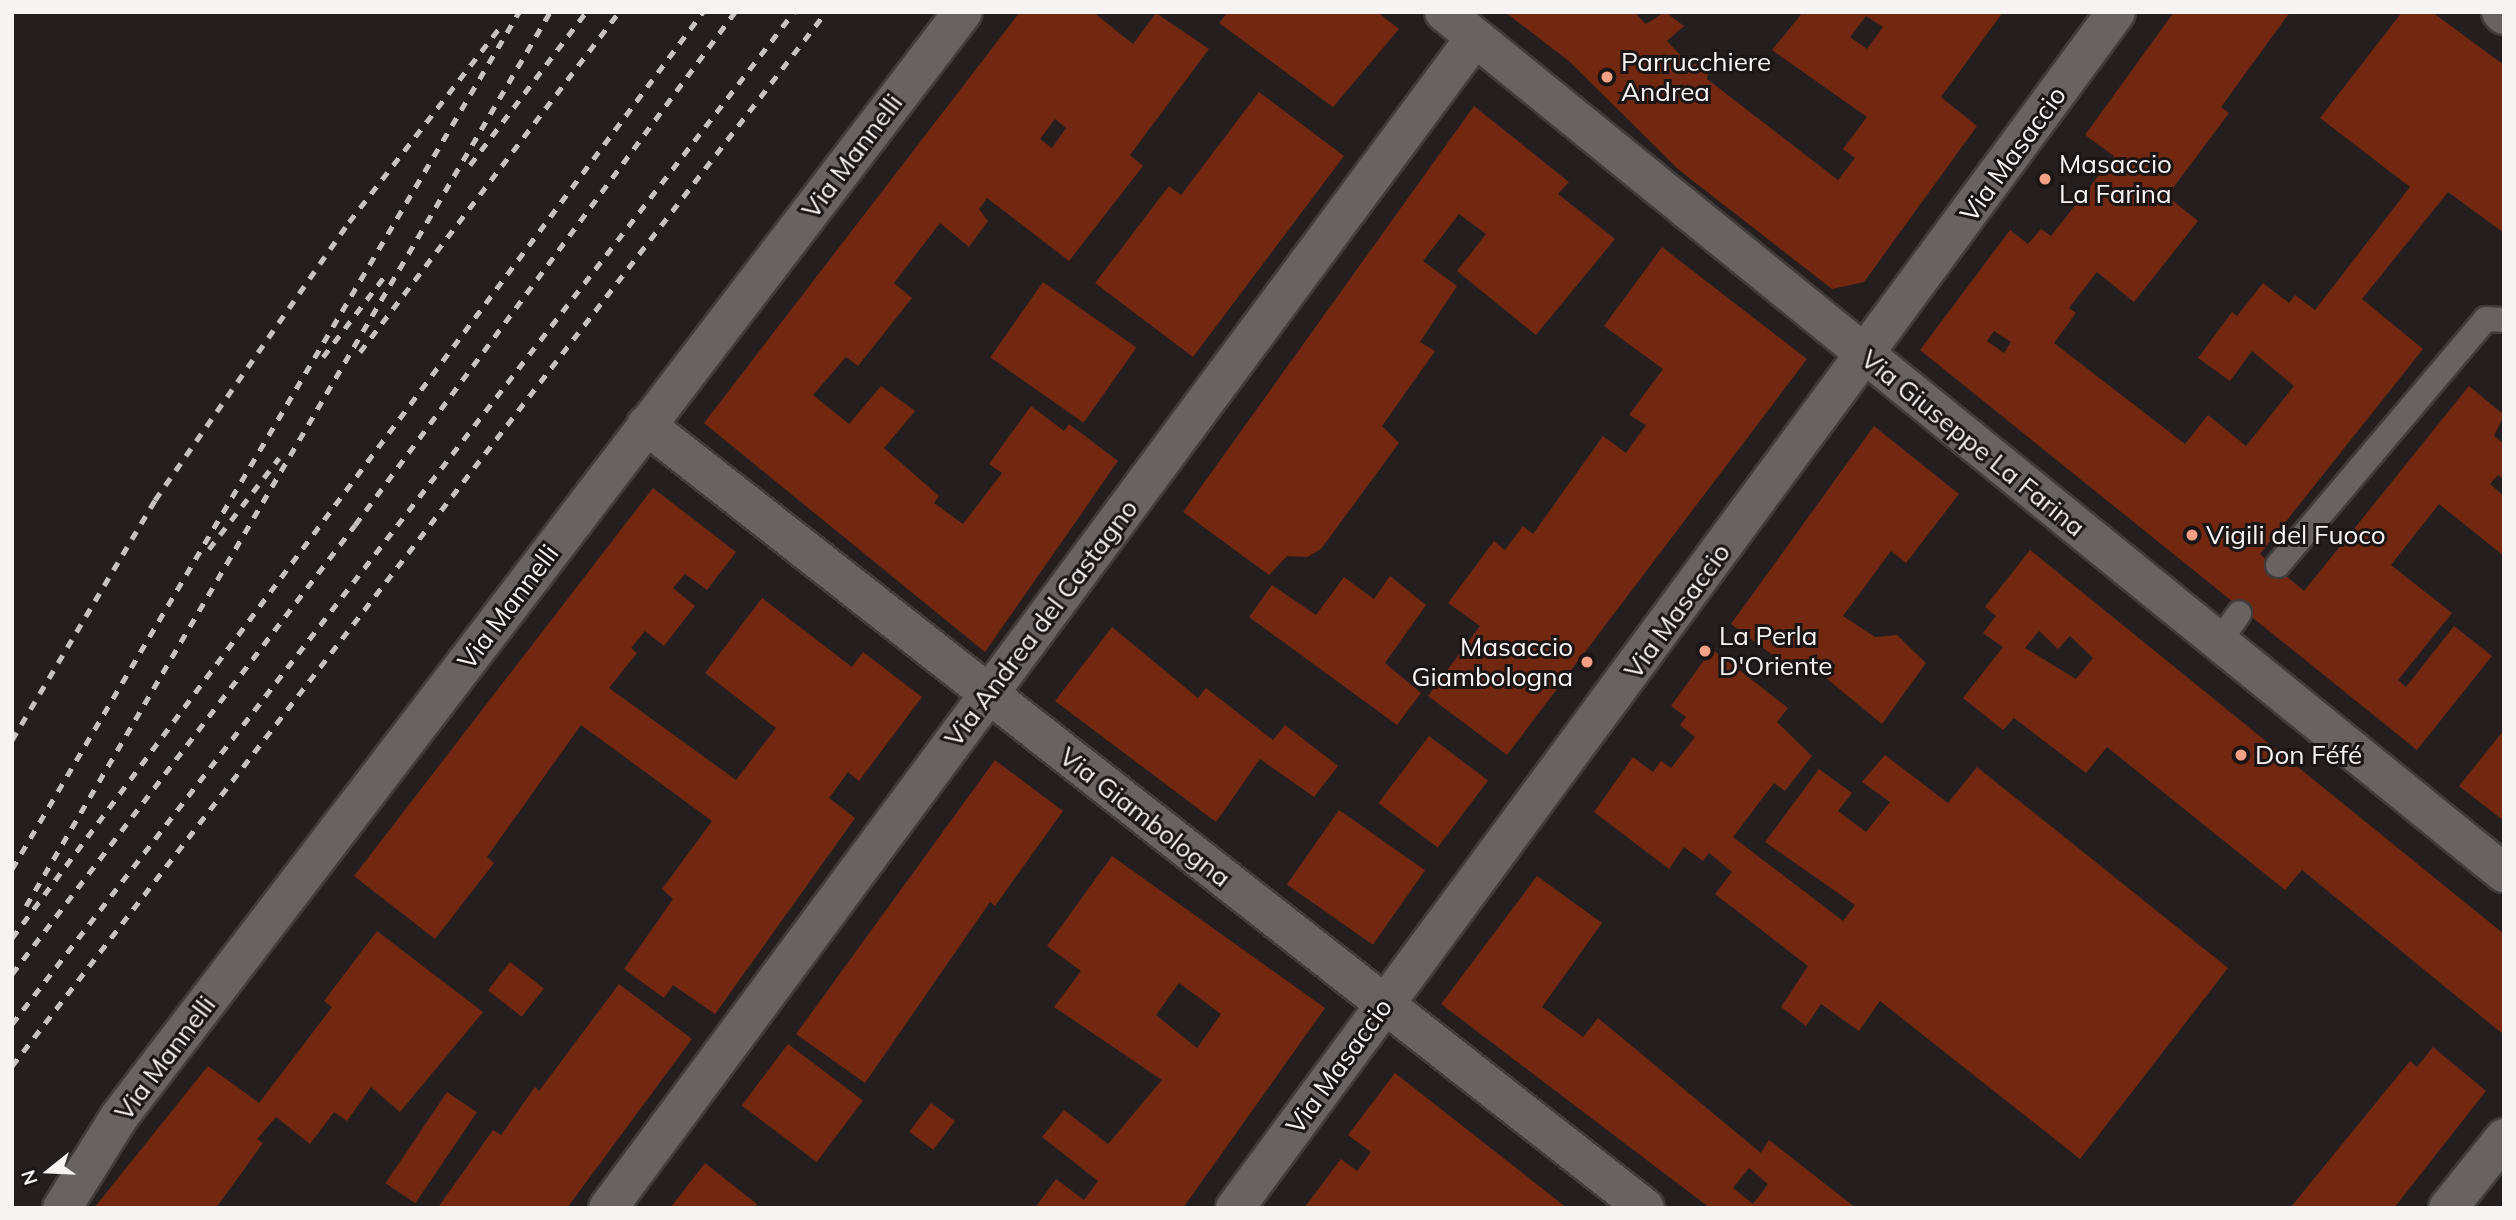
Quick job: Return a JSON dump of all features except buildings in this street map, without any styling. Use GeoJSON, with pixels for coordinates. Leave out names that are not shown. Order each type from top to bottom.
{"type":"FeatureCollection","features":[{"type":"Feature","properties":{"kind":"street","name":"Via Mannelli"},"geometry":{"type":"LineString","coordinates":[[62,1208],[119,1117],[963,12]]}},
{"type":"Feature","properties":{"kind":"street","name":"Via Giuseppe La Farina"},"geometry":{"type":"LineString","coordinates":[[1444,12],[1865,355],[2229,628],[2504,873]]}},
{"type":"Feature","properties":{"kind":"street","name":"Via Masaccio"},"geometry":{"type":"LineString","coordinates":[[1235,1208],[2116,12]]}},
{"type":"Feature","properties":{"kind":"street","name":"Via Andrea del Castagno"},"geometry":{"type":"LineString","coordinates":[[608,1208],[1475,39]]}},
{"type":"Feature","properties":{"kind":"street","name":"Via Giambologna"},"geometry":{"type":"LineString","coordinates":[[646,425],[986,696],[1645,1208]]}},
{"type":"Feature","properties":{"kind":"street"},"geometry":{"type":"LineString","coordinates":[[2448,1208],[2504,1138]]}},
{"type":"Feature","properties":{"kind":"lane"},"geometry":{"type":"LineString","coordinates":[[2278,565],[2486,319],[2504,320]]}},
{"type":"Feature","properties":{"kind":"railway"},"geometry":{"type":"LineString","coordinates":[[12,869],[519,12]]}},
{"type":"Feature","properties":{"kind":"railway"},"geometry":{"type":"LineString","coordinates":[[26,906],[550,12]]}},
{"type":"Feature","properties":{"kind":"railway"},"geometry":{"type":"LineString","coordinates":[[470,165],[586,12]]}},
{"type":"Feature","properties":{"kind":"railway"},"geometry":{"type":"LineString","coordinates":[[360,352],[619,12]]}},
{"type":"Feature","properties":{"kind":"railway"},"geometry":{"type":"LineString","coordinates":[[12,938],[703,12]]}},
{"type":"Feature","properties":{"kind":"railway"},"geometry":{"type":"LineString","coordinates":[[12,974],[355,525],[735,12]]}},
{"type":"Feature","properties":{"kind":"railway"},"geometry":{"type":"LineString","coordinates":[[12,1024],[794,12]]}},
{"type":"Feature","properties":{"kind":"railway"},"geometry":{"type":"LineString","coordinates":[[12,1066],[826,12]]}},
{"type":"Feature","properties":{"kind":"railway"},"geometry":{"type":"LineString","coordinates":[[12,740],[155,500],[349,222],[500,27]]}},
{"type":"Feature","properties":{"kind":"railway"},"geometry":{"type":"LineString","coordinates":[[323,357],[387,273]]}},
{"type":"Feature","properties":{"kind":"railway"},"geometry":{"type":"LineString","coordinates":[[209,549],[279,458]]}},
{"type":"Feature","properties":{"kind":"place","name":"Parrucchiere Andrea"},"geometry":{"type":"Point","coordinates":[1607,77]}},
{"type":"Feature","properties":{"kind":"place","name":"Masaccio La Farina"},"geometry":{"type":"Point","coordinates":[2045,179]}},
{"type":"Feature","properties":{"kind":"place","name":"Vigili del Fuoco"},"geometry":{"type":"Point","coordinates":[2192,535]}},
{"type":"Feature","properties":{"kind":"place","name":"La Perla D'Oriente"},"geometry":{"type":"Point","coordinates":[1705,651]}},
{"type":"Feature","properties":{"kind":"place","name":"Masaccio Giambologna"},"geometry":{"type":"Point","coordinates":[1587,662]}},
{"type":"Feature","properties":{"kind":"place","name":"Don Féfé"},"geometry":{"type":"Point","coordinates":[2241,755]}}]}
